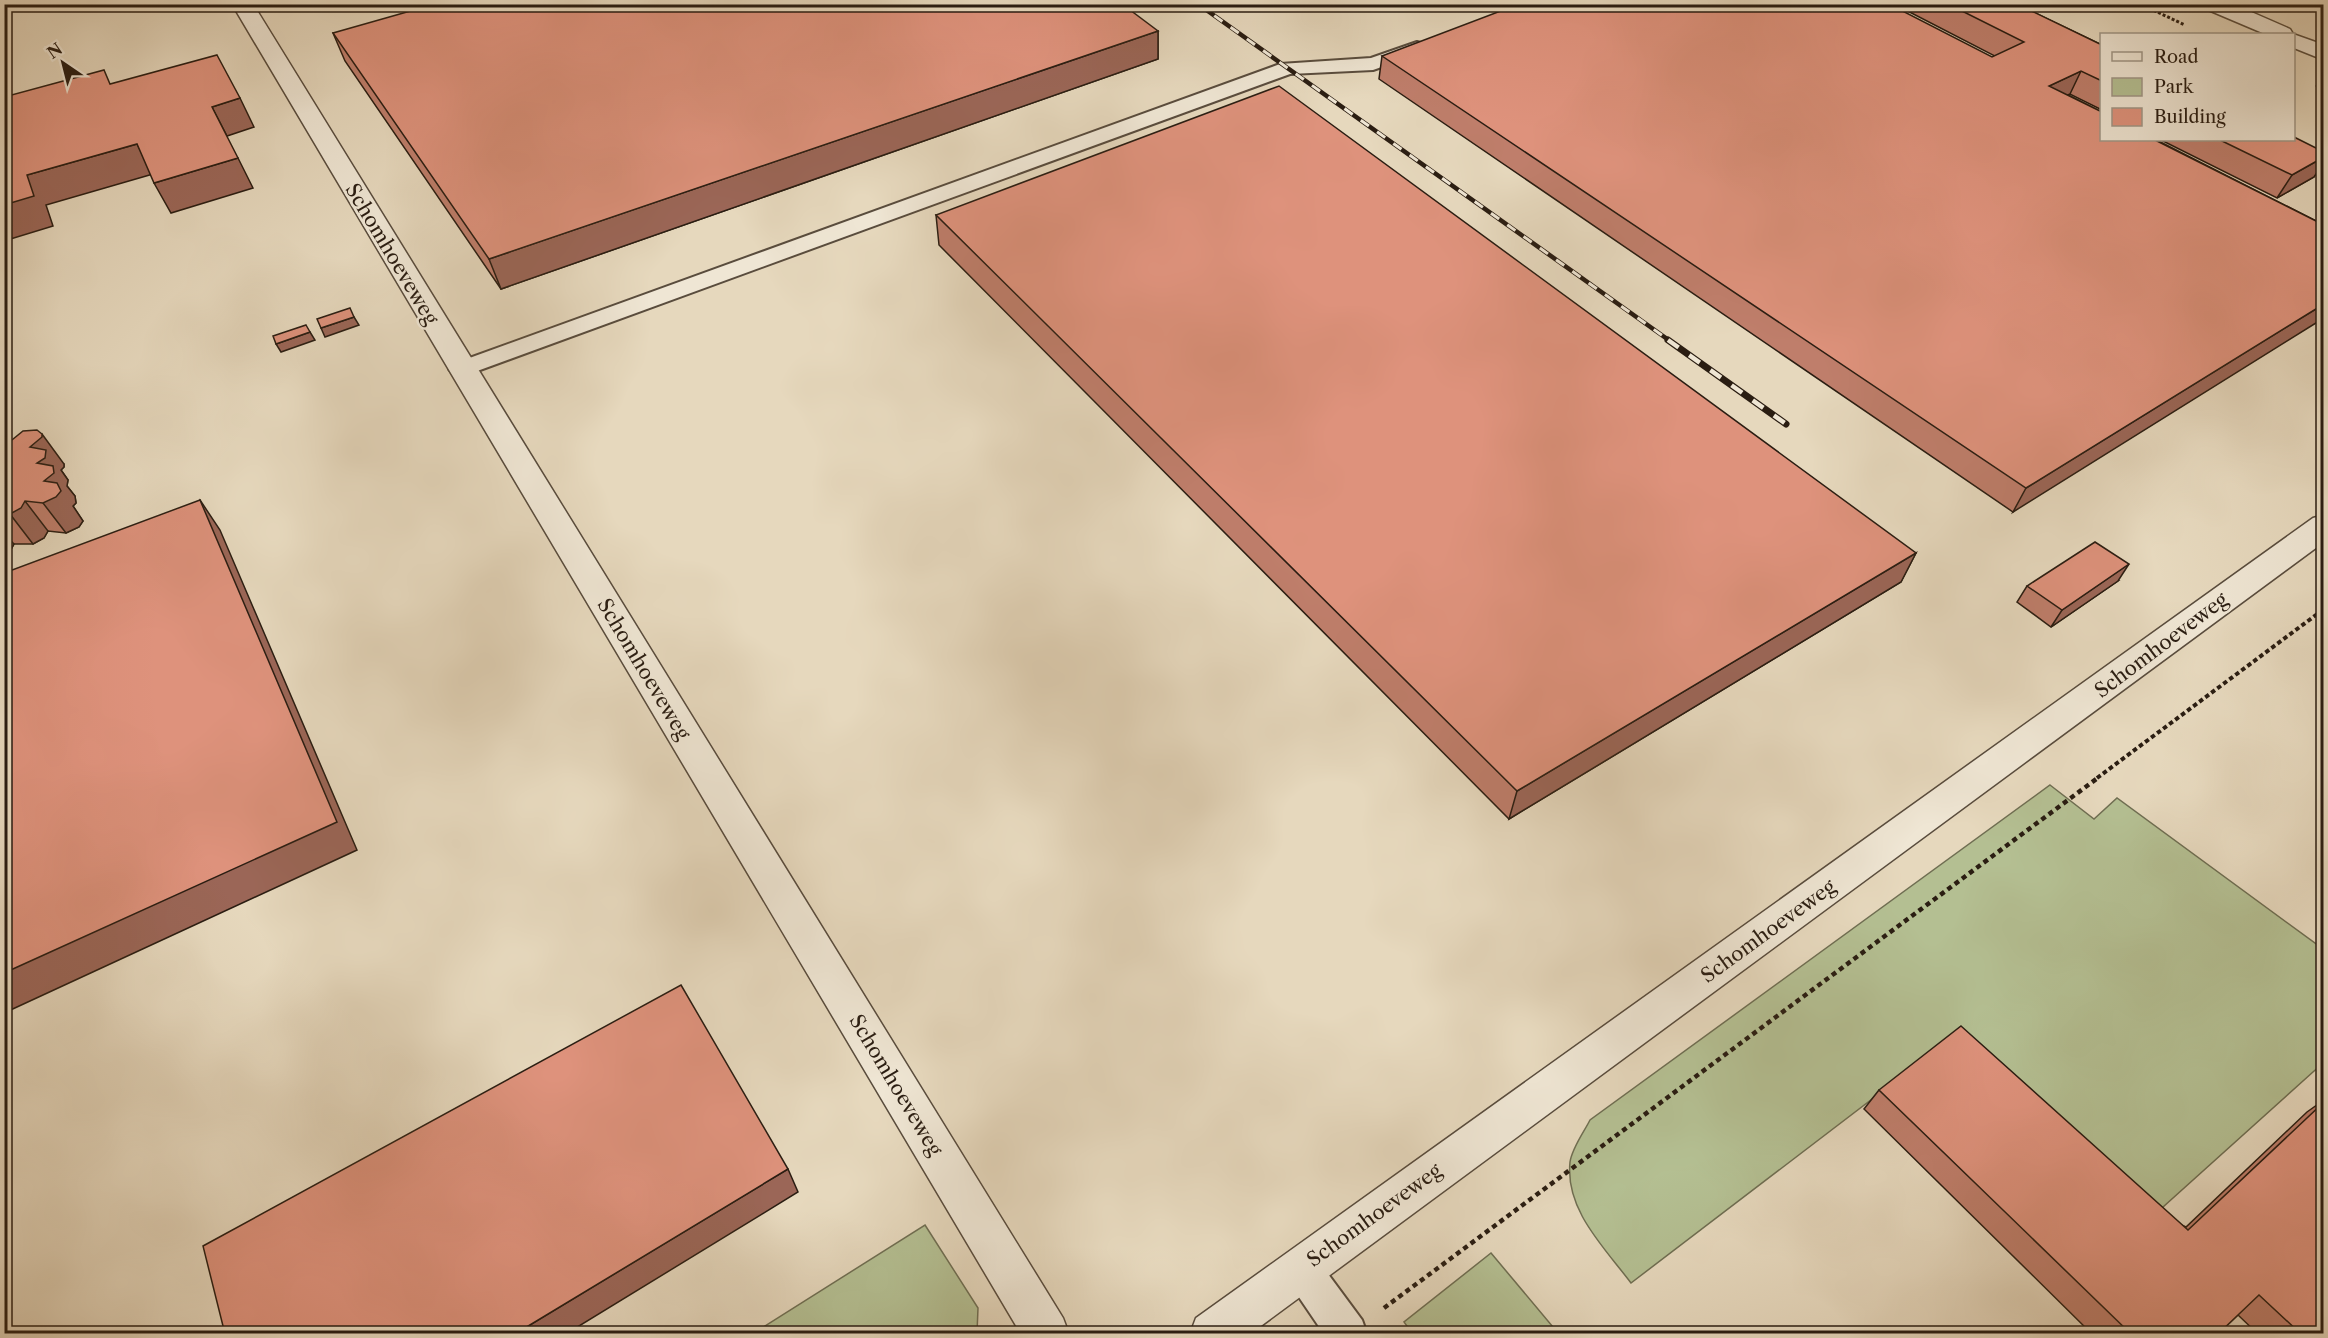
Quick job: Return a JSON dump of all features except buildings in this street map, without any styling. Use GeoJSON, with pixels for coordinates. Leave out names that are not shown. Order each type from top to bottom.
{"type":"FeatureCollection","features":[{"type":"Feature","properties":{"kind":"street","name":"Schomhoeveweg"},"geometry":{"type":"LineString","coordinates":[[242,4],[1047,1334]]}},
{"type":"Feature","properties":{"kind":"street"},"geometry":{"type":"LineString","coordinates":[[2214,4],[2280,33]]}},
{"type":"Feature","properties":{"kind":"street"},"geometry":{"type":"LineString","coordinates":[[2295,39],[2324,53]]}},
{"type":"Feature","properties":{"kind":"street","name":"Schomhoeveweg"},"geometry":{"type":"LineString","coordinates":[[1212,1334],[2324,526]]}},
{"type":"Feature","properties":{"kind":"lane"},"geometry":{"type":"LineString","coordinates":[[461,369],[1287,68],[1373,64],[1436,40]]}},
{"type":"Feature","properties":{"kind":"lane"},"geometry":{"type":"LineString","coordinates":[[1301,1268],[1363,1323]]}},
{"type":"Feature","properties":{"kind":"path"},"geometry":{"type":"LineString","coordinates":[[2140,4],[2194,30]]}},
{"type":"Feature","properties":{"kind":"path"},"geometry":{"type":"LineString","coordinates":[[1363,1323],[2324,609]]}},
{"type":"Feature","properties":{"kind":"green space"},"geometry":{"type":"Polygon","coordinates":[[[2050,785],[2094,819],[2117,798],[2323,949],[2323,1063],[2153,1216],[1956,1035],[1631,1283],[1588,1227],[1574,1196],[1570,1180],[1571,1157],[1590,1120],[2050,785]]]}},
{"type":"Feature","properties":{"kind":"green space"},"geometry":{"type":"Polygon","coordinates":[[[925,1225],[978,1308],[977,1333],[754,1333],[925,1225]]]}},
{"type":"Feature","properties":{"kind":"green space"},"geometry":{"type":"Polygon","coordinates":[[[1491,1253],[1558,1333],[1412,1333],[1404,1322],[1491,1253]]]}},
{"type":"Feature","properties":{"kind":"railway"},"geometry":{"type":"LineString","coordinates":[[1198,4],[1670,341]]}},
{"type":"Feature","properties":{"kind":"railway"},"geometry":{"type":"LineString","coordinates":[[1668,340],[1786,424]]}}]}
